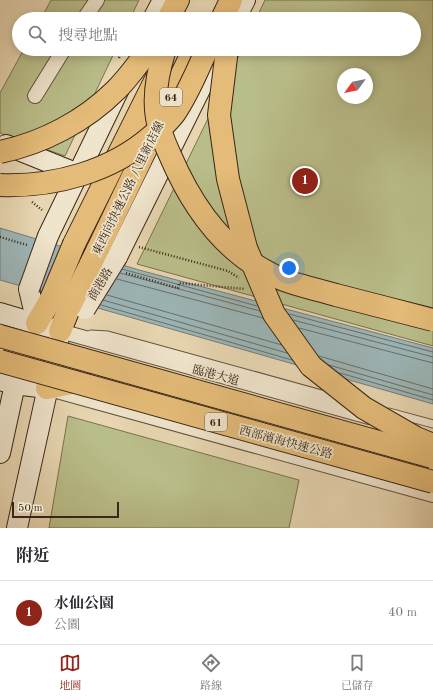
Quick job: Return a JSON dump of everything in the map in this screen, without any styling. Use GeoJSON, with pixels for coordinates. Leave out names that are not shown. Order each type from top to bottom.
{"type":"FeatureCollection","features":[{"type":"Feature","properties":{"kind":"highway"},"geometry":{"type":"LineString","coordinates":[[172,12],[178,0]]}},
{"type":"Feature","properties":{"kind":"highway"},"geometry":{"type":"LineString","coordinates":[[180,12],[186,0]]}},
{"type":"Feature","properties":{"kind":"highway"},"geometry":{"type":"LineString","coordinates":[[188,12],[194,0]]}},
{"type":"Feature","properties":{"kind":"highway"},"geometry":{"type":"LineString","coordinates":[[212,12],[218,0]]}},
{"type":"Feature","properties":{"kind":"highway"},"geometry":{"type":"LineString","coordinates":[[225,12],[231,0]]}},
{"type":"Feature","properties":{"kind":"highway"},"geometry":{"type":"LineString","coordinates":[[237,12],[240,0]]}},
{"type":"Feature","properties":{"kind":"highway"},"geometry":{"type":"LineString","coordinates":[[0,152],[41,139],[62,130],[88,113],[116,90],[144,56]]}},
{"type":"Feature","properties":{"kind":"highway"},"geometry":{"type":"LineString","coordinates":[[163,56],[158,69],[156,94],[157,118],[166,146],[180,179],[197,207],[219,234],[242,257],[267,272],[290,282],[433,320]]}},
{"type":"Feature","properties":{"kind":"highway","name":"東西向快速公路 八里新店線"},"geometry":{"type":"LineString","coordinates":[[69,305],[74,244],[168,56]]}},
{"type":"Feature","properties":{"kind":"highway","name":"東西向快速公路 八里新店線"},"geometry":{"type":"LineString","coordinates":[[69,305],[113,257],[148,146],[191,56]]}},
{"type":"Feature","properties":{"kind":"highway"},"geometry":{"type":"LineString","coordinates":[[0,185],[30,185],[69,178],[107,164],[127,154],[145,142],[173,115],[184,98],[204,56]]}},
{"type":"Feature","properties":{"kind":"highway"},"geometry":{"type":"LineString","coordinates":[[226,56],[219,115],[228,179],[246,248],[274,314],[311,366],[364,408],[416,438],[433,445]]}},
{"type":"Feature","properties":{"kind":"highway"},"geometry":{"type":"LineString","coordinates":[[38,323],[69,305]]}},
{"type":"Feature","properties":{"kind":"highway"},"geometry":{"type":"LineString","coordinates":[[60,331],[69,305]]}},
{"type":"Feature","properties":{"kind":"highway","name":"西部濱海快速公路"},"geometry":{"type":"LineString","coordinates":[[0,336],[433,457]]}},
{"type":"Feature","properties":{"kind":"highway"},"geometry":{"type":"LineString","coordinates":[[0,344],[433,463]]}},
{"type":"Feature","properties":{"kind":"highway","name":"西部濱海快速公路"},"geometry":{"type":"LineString","coordinates":[[10,361],[433,482]]}},
{"type":"Feature","properties":{"kind":"highway"},"geometry":{"type":"LineString","coordinates":[[47,388],[86,380],[433,476]]}},
{"type":"Feature","properties":{"kind":"street"},"geometry":{"type":"LineString","coordinates":[[89,12],[97,0]]}},
{"type":"Feature","properties":{"kind":"street"},"geometry":{"type":"LineString","coordinates":[[157,12],[163,0]]}},
{"type":"Feature","properties":{"kind":"street"},"geometry":{"type":"LineString","coordinates":[[239,12],[245,0]]}},
{"type":"Feature","properties":{"kind":"street"},"geometry":{"type":"LineString","coordinates":[[35,96],[60,56]]}},
{"type":"Feature","properties":{"kind":"street"},"geometry":{"type":"LineString","coordinates":[[0,454],[10,361],[38,323],[29,289],[48,236],[136,56]]}},
{"type":"Feature","properties":{"kind":"street"},"geometry":{"type":"LineString","coordinates":[[113,257],[216,56]]}},
{"type":"Feature","properties":{"kind":"street"},"geometry":{"type":"LineString","coordinates":[[0,142],[78,174]]}},
{"type":"Feature","properties":{"kind":"street","name":"臨港大道"},"geometry":{"type":"LineString","coordinates":[[0,313],[433,435]]}},
{"type":"Feature","properties":{"kind":"street"},"geometry":{"type":"LineString","coordinates":[[10,361],[60,331]]}},
{"type":"Feature","properties":{"kind":"street"},"geometry":{"type":"LineString","coordinates":[[17,528],[60,331]]}},
{"type":"Feature","properties":{"kind":"street"},"geometry":{"type":"LineString","coordinates":[[0,355],[10,361]]}},
{"type":"Feature","properties":{"kind":"street"},"geometry":{"type":"LineString","coordinates":[[7,382],[47,388],[433,495]]}},
{"type":"Feature","properties":{"kind":"lane"},"geometry":{"type":"LineString","coordinates":[[60,331],[108,335],[433,424]]}},
{"type":"Feature","properties":{"kind":"path"},"geometry":{"type":"LineString","coordinates":[[0,237],[30,246]]}},
{"type":"Feature","properties":{"kind":"path"},"geometry":{"type":"LineString","coordinates":[[113,257],[134,245],[228,271],[240,279]]}},
{"type":"Feature","properties":{"kind":"path"},"geometry":{"type":"LineString","coordinates":[[113,257],[178,288],[179,283],[244,290],[251,286]]}},
{"type":"Feature","properties":{"kind":"green space"},"geometry":{"type":"Polygon","coordinates":[[[51,0],[139,0],[133,12],[45,12],[51,0]]]}},
{"type":"Feature","properties":{"kind":"green space"},"geometry":{"type":"Polygon","coordinates":[[[265,0],[433,0],[433,346],[137,264],[239,56],[421,56],[421,12],[259,12],[265,0]]]}},
{"type":"Feature","properties":{"kind":"green space"},"geometry":{"type":"Polygon","coordinates":[[[20,56],[113,56],[65,156],[0,133],[0,93],[20,56]]]}},
{"type":"Feature","properties":{"kind":"green space"},"geometry":{"type":"Polygon","coordinates":[[[68,416],[299,480],[289,528],[49,528],[68,416]]]}},
{"type":"Feature","properties":{"kind":"water"},"geometry":{"type":"Polygon","coordinates":[[[0,228],[139,270],[433,348],[433,404],[0,280],[0,228]]]}},
{"type":"Feature","properties":{"kind":"place","name":"水仙公園"},"geometry":{"type":"Point","coordinates":[305,181]}}]}
